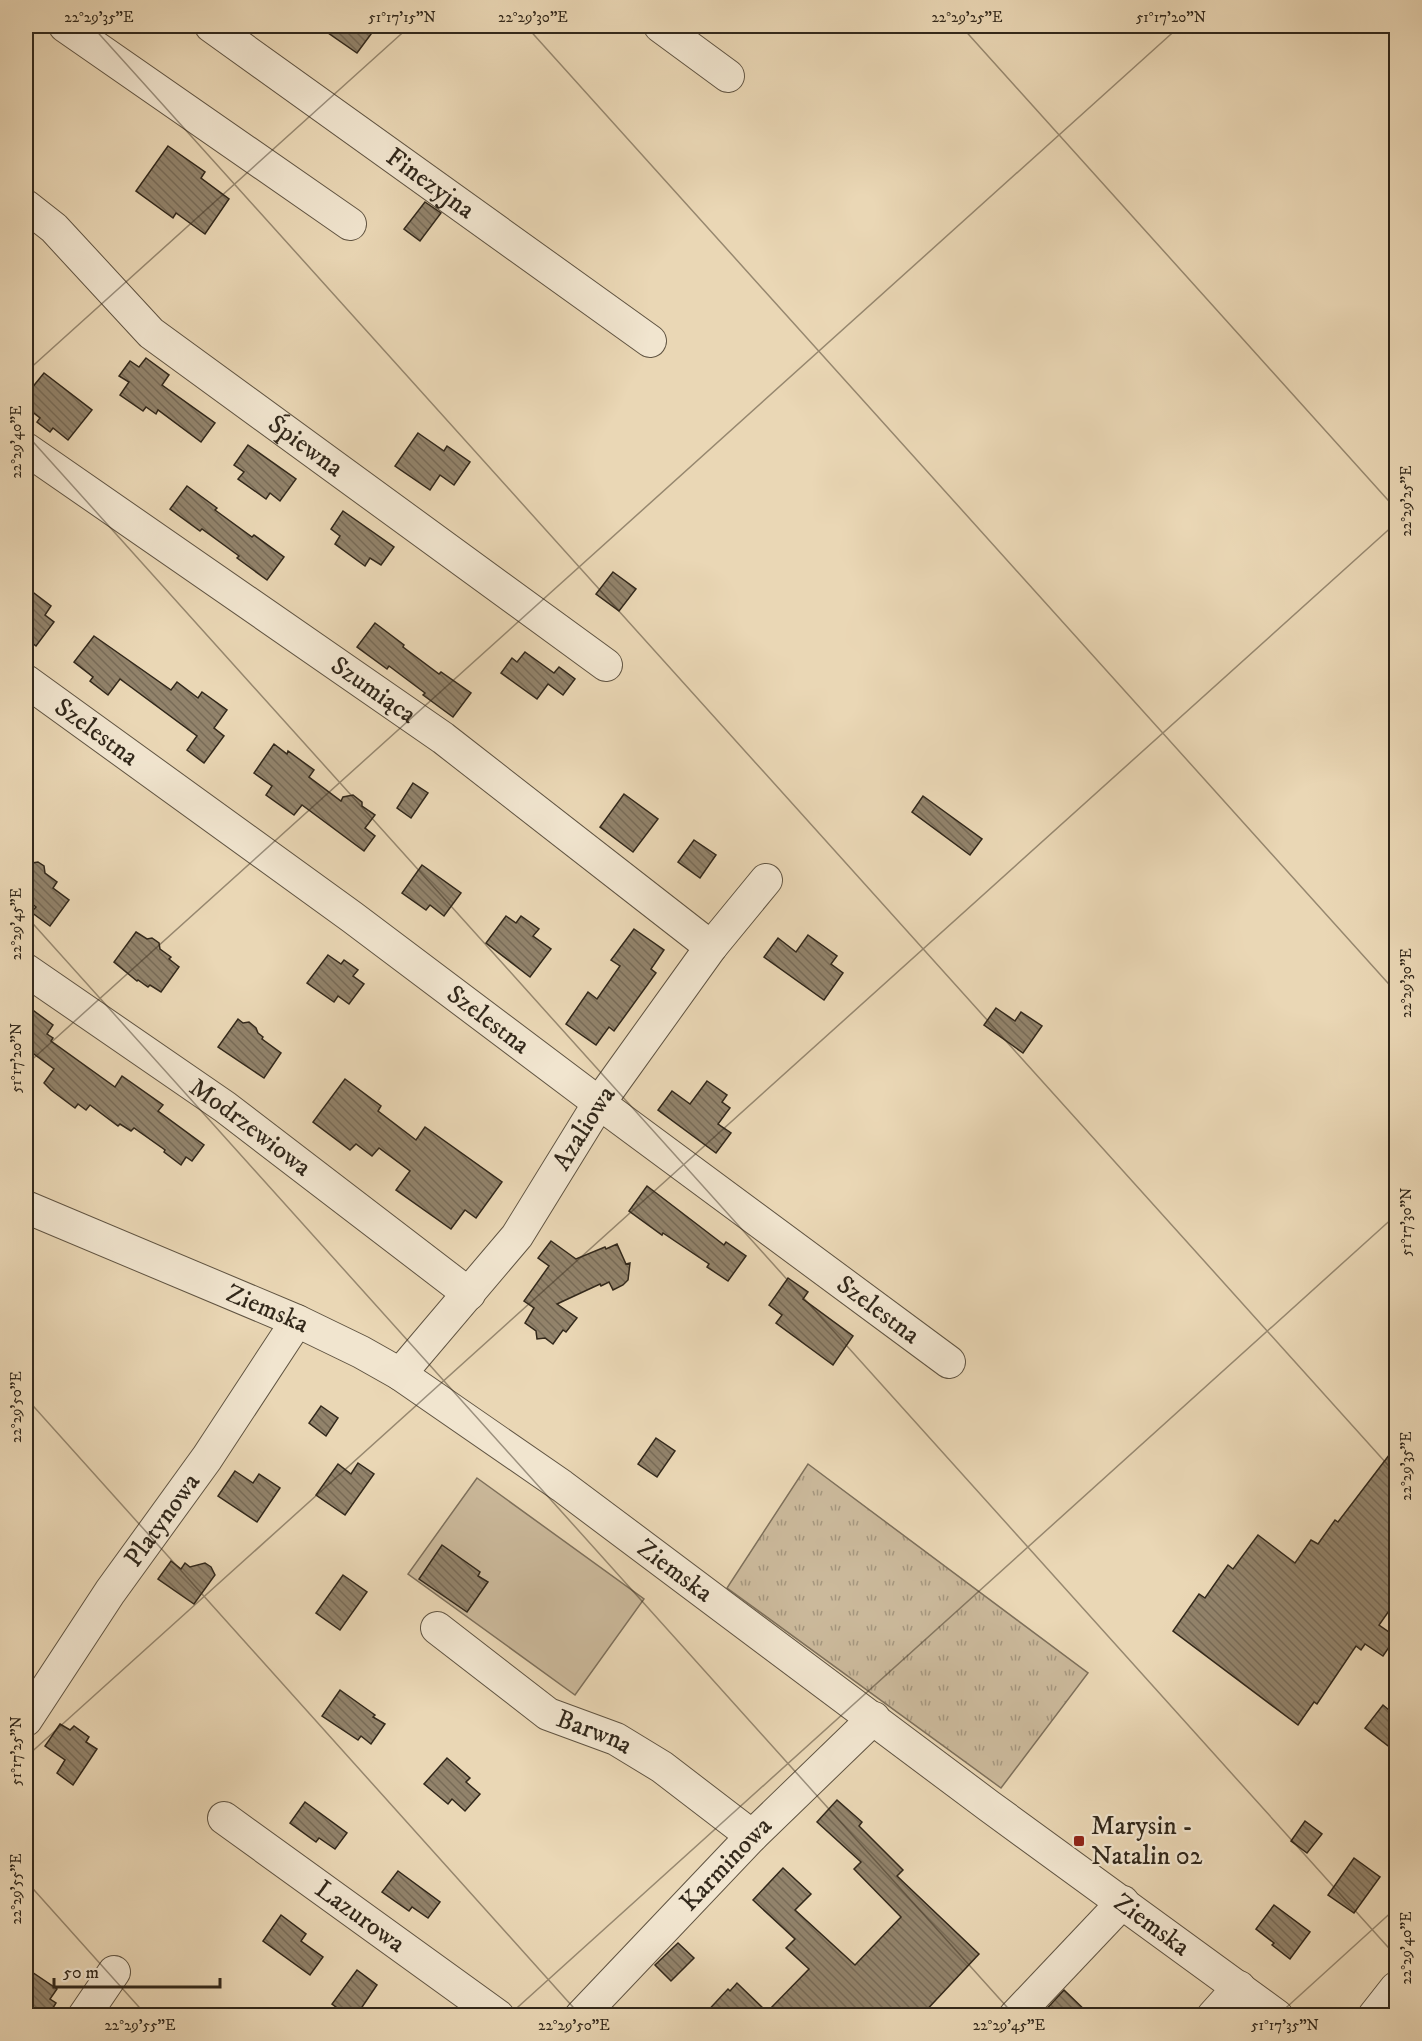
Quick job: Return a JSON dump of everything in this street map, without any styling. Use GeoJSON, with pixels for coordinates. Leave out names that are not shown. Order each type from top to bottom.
{"type":"FeatureCollection","features":[{"type":"Feature","properties":{"kind":"street"},"geometry":{"type":"LineString","coordinates":[[66,26],[350,224]]}},
{"type":"Feature","properties":{"kind":"street","name":"Finezyjna"},"geometry":{"type":"LineString","coordinates":[[211,26],[650,341]]}},
{"type":"Feature","properties":{"kind":"street"},"geometry":{"type":"LineString","coordinates":[[660,26],[728,76]]}},
{"type":"Feature","properties":{"kind":"street","name":"Śpiewna"},"geometry":{"type":"LineString","coordinates":[[26,206],[54,228],[152,333],[606,666]]}},
{"type":"Feature","properties":{"kind":"street","name":"Szumiąca"},"geometry":{"type":"LineString","coordinates":[[26,449],[443,738],[711,947]]}},
{"type":"Feature","properties":{"kind":"street","name":"Szelestna"},"geometry":{"type":"LineString","coordinates":[[26,681],[352,917],[949,1362]]}},
{"type":"Feature","properties":{"kind":"street","name":"Azaliowa"},"geometry":{"type":"LineString","coordinates":[[400,1374],[517,1236],[599,1103],[711,947],[766,880]]}},
{"type":"Feature","properties":{"kind":"street","name":"Modrzewiowa"},"geometry":{"type":"LineString","coordinates":[[26,969],[225,1107],[469,1294]]}},
{"type":"Feature","properties":{"kind":"street","name":"Ziemska"},"geometry":{"type":"LineString","coordinates":[[26,1207],[297,1321],[400,1374],[562,1486],[990,1806],[1277,2016]]}},
{"type":"Feature","properties":{"kind":"street","name":"Platynowa"},"geometry":{"type":"LineString","coordinates":[[26,1720],[110,1592],[207,1458],[297,1321]]}},
{"type":"Feature","properties":{"kind":"street","name":"Barwna"},"geometry":{"type":"LineString","coordinates":[[437,1628],[548,1714],[616,1739],[635,1750],[663,1767],[752,1836]]}},
{"type":"Feature","properties":{"kind":"street","name":"Karminowa"},"geometry":{"type":"LineString","coordinates":[[581,2016],[752,1836],[874,1718]]}},
{"type":"Feature","properties":{"kind":"street","name":"Lazurowa"},"geometry":{"type":"LineString","coordinates":[[224,1818],[498,2016]]}},
{"type":"Feature","properties":{"kind":"street"},"geometry":{"type":"LineString","coordinates":[[1015,2016],[1123,1902]]}},
{"type":"Feature","properties":{"kind":"street"},"geometry":{"type":"LineString","coordinates":[[84,2016],[114,1972]]}},
{"type":"Feature","properties":{"kind":"street"},"geometry":{"type":"LineString","coordinates":[[1213,2016],[1239,1987]]}},
{"type":"Feature","properties":{"kind":"street"},"geometry":{"type":"LineString","coordinates":[[1374,2016],[1396,1988]]}},
{"type":"Feature","properties":{"kind":"green space"},"geometry":{"type":"Polygon","coordinates":[[[808,1464],[1088,1673],[1001,1788],[727,1588],[808,1464]]]}},
{"type":"Feature","properties":{"kind":"green space"},"geometry":{"type":"Polygon","coordinates":[[[477,1478],[644,1599],[575,1695],[408,1574],[477,1478]]]}},
{"type":"Feature","properties":{"kind":"building"},"geometry":{"type":"Polygon","coordinates":[[[318,26],[377,26],[357,53],[318,26]]]}},
{"type":"Feature","properties":{"kind":"building"},"geometry":{"type":"Polygon","coordinates":[[[168,146],[205,172],[201,178],[229,199],[205,234],[176,213],[173,218],[136,191],[168,146]]]}},
{"type":"Feature","properties":{"kind":"building"},"geometry":{"type":"Polygon","coordinates":[[[425,202],[441,213],[420,241],[404,229],[425,202]]]}},
{"type":"Feature","properties":{"kind":"building"},"geometry":{"type":"Polygon","coordinates":[[[146,358],[169,375],[162,385],[215,423],[201,442],[158,410],[156,414],[146,407],[143,411],[120,395],[129,382],[119,376],[130,361],[139,367],[146,358]]]}},
{"type":"Feature","properties":{"kind":"building"},"geometry":{"type":"Polygon","coordinates":[[[44,373],[92,410],[68,440],[53,428],[50,432],[37,422],[40,418],[26,407],[26,390],[31,389],[44,373]]]}},
{"type":"Feature","properties":{"kind":"building"},"geometry":{"type":"Polygon","coordinates":[[[418,433],[444,451],[447,446],[470,462],[454,485],[440,475],[430,490],[395,466],[418,433]]]}},
{"type":"Feature","properties":{"kind":"building"},"geometry":{"type":"Polygon","coordinates":[[[248,445],[296,479],[280,501],[270,493],[266,499],[238,479],[244,472],[234,465],[248,445]]]}},
{"type":"Feature","properties":{"kind":"building"},"geometry":{"type":"Polygon","coordinates":[[[187,486],[217,508],[215,510],[284,557],[267,580],[237,558],[239,556],[170,509],[187,486]]]}},
{"type":"Feature","properties":{"kind":"building"},"geometry":{"type":"Polygon","coordinates":[[[343,511],[394,547],[381,565],[370,558],[365,566],[335,544],[340,536],[331,529],[343,511]]]}},
{"type":"Feature","properties":{"kind":"building"},"geometry":{"type":"Polygon","coordinates":[[[613,572],[636,589],[619,611],[596,594],[613,572]]]}},
{"type":"Feature","properties":{"kind":"building"},"geometry":{"type":"Polygon","coordinates":[[[26,587],[51,606],[45,615],[54,622],[36,646],[27,639],[26,642],[26,587]]]}},
{"type":"Feature","properties":{"kind":"building"},"geometry":{"type":"Polygon","coordinates":[[[375,623],[439,674],[441,672],[471,693],[453,717],[389,666],[387,669],[357,647],[375,623]]]}},
{"type":"Feature","properties":{"kind":"building"},"geometry":{"type":"Polygon","coordinates":[[[94,636],[171,690],[177,682],[198,698],[202,692],[227,710],[214,728],[224,736],[204,763],[187,750],[197,736],[120,679],[108,695],[90,681],[93,677],[74,662],[94,636]]]}},
{"type":"Feature","properties":{"kind":"building"},"geometry":{"type":"Polygon","coordinates":[[[525,652],[554,673],[559,667],[575,679],[563,695],[548,684],[537,699],[501,673],[512,658],[517,662],[525,652]]]}},
{"type":"Feature","properties":{"kind":"building"},"geometry":{"type":"Polygon","coordinates":[[[274,744],[314,770],[309,777],[341,801],[343,797],[353,795],[362,802],[362,806],[375,815],[365,828],[375,836],[364,851],[302,805],[294,815],[266,795],[272,786],[254,773],[274,744]]]}},
{"type":"Feature","properties":{"kind":"building"},"geometry":{"type":"Polygon","coordinates":[[[413,783],[428,793],[411,818],[397,808],[413,783]]]}},
{"type":"Feature","properties":{"kind":"building"},"geometry":{"type":"Polygon","coordinates":[[[624,794],[658,819],[633,852],[600,827],[624,794]]]}},
{"type":"Feature","properties":{"kind":"building"},"geometry":{"type":"Polygon","coordinates":[[[923,796],[982,839],[970,855],[912,812],[923,796]]]}},
{"type":"Feature","properties":{"kind":"building"},"geometry":{"type":"Polygon","coordinates":[[[694,840],[716,855],[700,878],[678,862],[694,840]]]}},
{"type":"Feature","properties":{"kind":"building"},"geometry":{"type":"Polygon","coordinates":[[[38,862],[44,866],[45,873],[57,882],[53,888],[69,900],[50,926],[31,912],[36,907],[26,899],[26,864],[38,862]]]}},
{"type":"Feature","properties":{"kind":"building"},"geometry":{"type":"Polygon","coordinates":[[[422,865],[461,893],[444,916],[430,905],[426,910],[402,893],[422,865]]]}},
{"type":"Feature","properties":{"kind":"building"},"geometry":{"type":"Polygon","coordinates":[[[506,916],[516,923],[521,916],[539,929],[533,936],[551,949],[530,977],[486,943],[506,916]]]}},
{"type":"Feature","properties":{"kind":"building"},"geometry":{"type":"Polygon","coordinates":[[[634,929],[664,950],[651,969],[656,973],[614,1031],[609,1027],[596,1045],[566,1024],[588,992],[597,999],[620,966],[611,960],[634,929]]]}},
{"type":"Feature","properties":{"kind":"building"},"geometry":{"type":"Polygon","coordinates":[[[136,932],[159,943],[160,949],[179,967],[161,992],[137,981],[114,962],[136,932]]]}},
{"type":"Feature","properties":{"kind":"building"},"geometry":{"type":"Polygon","coordinates":[[[808,935],[837,956],[831,964],[843,973],[824,1000],[764,957],[778,938],[796,952],[808,935]]]}},
{"type":"Feature","properties":{"kind":"building"},"geometry":{"type":"Polygon","coordinates":[[[328,955],[341,964],[344,960],[358,970],[353,976],[364,984],[349,1004],[338,996],[334,1002],[307,983],[328,955]]]}},
{"type":"Feature","properties":{"kind":"building"},"geometry":{"type":"Polygon","coordinates":[[[26,1005],[53,1025],[47,1034],[53,1038],[51,1041],[115,1087],[122,1076],[163,1105],[158,1111],[204,1145],[192,1161],[186,1157],[181,1165],[164,1152],[165,1150],[134,1128],[131,1131],[120,1124],[118,1126],[90,1105],[86,1110],[78,1104],[75,1108],[51,1090],[44,1083],[54,1069],[26,1048],[26,1005]]]}},
{"type":"Feature","properties":{"kind":"building"},"geometry":{"type":"Polygon","coordinates":[[[996,1008],[1015,1021],[1021,1012],[1042,1026],[1023,1053],[984,1025],[996,1008]]]}},
{"type":"Feature","properties":{"kind":"building"},"geometry":{"type":"Polygon","coordinates":[[[238,1019],[243,1023],[249,1022],[263,1037],[262,1039],[281,1053],[264,1078],[218,1047],[238,1019]]]}},
{"type":"Feature","properties":{"kind":"building"},"geometry":{"type":"Polygon","coordinates":[[[345,1079],[381,1106],[378,1111],[416,1140],[425,1127],[502,1182],[476,1218],[465,1210],[451,1229],[396,1190],[410,1171],[379,1148],[372,1156],[356,1144],[350,1150],[313,1122],[345,1079]]]}},
{"type":"Feature","properties":{"kind":"building"},"geometry":{"type":"Polygon","coordinates":[[[707,1081],[727,1095],[722,1102],[730,1108],[718,1124],[731,1133],[716,1153],[658,1110],[672,1091],[690,1104],[707,1081]]]}},
{"type":"Feature","properties":{"kind":"building"},"geometry":{"type":"Polygon","coordinates":[[[647,1186],[724,1245],[726,1242],[746,1256],[728,1281],[707,1267],[709,1264],[629,1211],[647,1186]]]}},
{"type":"Feature","properties":{"kind":"building"},"geometry":{"type":"Polygon","coordinates":[[[551,1241],[576,1259],[617,1244],[626,1264],[630,1263],[628,1280],[623,1285],[613,1290],[609,1282],[601,1286],[600,1284],[557,1304],[577,1318],[566,1332],[563,1330],[553,1344],[545,1338],[537,1339],[536,1331],[525,1323],[534,1308],[524,1301],[549,1266],[538,1258],[551,1241]]]}},
{"type":"Feature","properties":{"kind":"building"},"geometry":{"type":"Polygon","coordinates":[[[788,1278],[808,1292],[803,1299],[853,1336],[833,1365],[776,1323],[782,1315],[769,1305],[788,1278]]]}},
{"type":"Feature","properties":{"kind":"building"},"geometry":{"type":"Polygon","coordinates":[[[321,1406],[338,1418],[326,1436],[309,1423],[321,1406]]]}},
{"type":"Feature","properties":{"kind":"building"},"geometry":{"type":"Polygon","coordinates":[[[656,1438],[675,1451],[657,1477],[638,1464],[656,1438]]]}},
{"type":"Feature","properties":{"kind":"building"},"geometry":{"type":"Polygon","coordinates":[[[1396,1446],[1396,1601],[1379,1625],[1396,1637],[1383,1656],[1365,1644],[1361,1650],[1356,1646],[1317,1704],[1314,1702],[1298,1725],[1173,1631],[1199,1594],[1205,1598],[1228,1565],[1233,1569],[1258,1535],[1295,1563],[1311,1540],[1318,1544],[1335,1520],[1338,1522],[1396,1446]]]}},
{"type":"Feature","properties":{"kind":"building"},"geometry":{"type":"Polygon","coordinates":[[[358,1463],[374,1474],[345,1515],[316,1495],[338,1464],[351,1474],[358,1463]]]}},
{"type":"Feature","properties":{"kind":"building"},"geometry":{"type":"Polygon","coordinates":[[[235,1471],[253,1483],[259,1474],[280,1488],[257,1522],[218,1496],[235,1471]]]}},
{"type":"Feature","properties":{"kind":"building"},"geometry":{"type":"Polygon","coordinates":[[[442,1545],[480,1572],[478,1576],[488,1582],[467,1612],[419,1579],[442,1545]]]}},
{"type":"Feature","properties":{"kind":"building"},"geometry":{"type":"Polygon","coordinates":[[[171,1561],[181,1569],[185,1563],[190,1567],[205,1563],[211,1567],[215,1575],[194,1604],[158,1579],[171,1561]]]}},
{"type":"Feature","properties":{"kind":"building"},"geometry":{"type":"Polygon","coordinates":[[[343,1575],[367,1592],[340,1630],[316,1613],[343,1575]]]}},
{"type":"Feature","properties":{"kind":"building"},"geometry":{"type":"Polygon","coordinates":[[[340,1690],[385,1724],[371,1744],[361,1736],[358,1740],[322,1716],[340,1690]]]}},
{"type":"Feature","properties":{"kind":"building"},"geometry":{"type":"Polygon","coordinates":[[[1383,1705],[1396,1716],[1396,1752],[1365,1728],[1383,1705]]]}},
{"type":"Feature","properties":{"kind":"building"},"geometry":{"type":"Polygon","coordinates":[[[60,1724],[70,1730],[74,1726],[89,1737],[86,1742],[97,1749],[73,1785],[57,1773],[65,1760],[45,1746],[60,1724]]]}},
{"type":"Feature","properties":{"kind":"building"},"geometry":{"type":"Polygon","coordinates":[[[447,1758],[470,1778],[466,1782],[480,1794],[465,1811],[452,1799],[448,1804],[424,1784],[447,1758]]]}},
{"type":"Feature","properties":{"kind":"building"},"geometry":{"type":"Polygon","coordinates":[[[837,1800],[862,1822],[859,1826],[903,1870],[897,1876],[979,1954],[921,2016],[703,2016],[728,1989],[730,1991],[737,1983],[767,2012],[809,1969],[786,1948],[795,1939],[753,1900],[783,1868],[811,1894],[795,1910],[855,1965],[901,1917],[854,1869],[861,1862],[817,1822],[837,1800]]]}},
{"type":"Feature","properties":{"kind":"building"},"geometry":{"type":"Polygon","coordinates":[[[305,1802],[347,1833],[335,1849],[319,1838],[316,1842],[290,1823],[305,1802]]]}},
{"type":"Feature","properties":{"kind":"building"},"geometry":{"type":"Polygon","coordinates":[[[1305,1821],[1322,1834],[1307,1853],[1291,1841],[1305,1821]]]}},
{"type":"Feature","properties":{"kind":"building"},"geometry":{"type":"Polygon","coordinates":[[[1354,1858],[1380,1877],[1354,1913],[1328,1895],[1354,1858]]]}},
{"type":"Feature","properties":{"kind":"building"},"geometry":{"type":"Polygon","coordinates":[[[398,1871],[440,1902],[428,1918],[412,1907],[409,1911],[382,1892],[398,1871]]]}},
{"type":"Feature","properties":{"kind":"building"},"geometry":{"type":"Polygon","coordinates":[[[1274,1905],[1310,1932],[1290,1959],[1256,1929],[1274,1905]]]}},
{"type":"Feature","properties":{"kind":"building"},"geometry":{"type":"Polygon","coordinates":[[[281,1915],[306,1934],[301,1941],[323,1957],[310,1975],[263,1941],[281,1915]]]}},
{"type":"Feature","properties":{"kind":"building"},"geometry":{"type":"Polygon","coordinates":[[[678,1943],[694,1958],[671,1981],[655,1965],[678,1943]]]}},
{"type":"Feature","properties":{"kind":"building"},"geometry":{"type":"Polygon","coordinates":[[[26,1968],[57,1989],[50,1999],[56,2003],[48,2016],[26,2016],[26,1968]]]}},
{"type":"Feature","properties":{"kind":"building"},"geometry":{"type":"Polygon","coordinates":[[[357,1970],[377,1985],[356,2016],[348,2016],[332,2004],[357,1970]]]}},
{"type":"Feature","properties":{"kind":"building"},"geometry":{"type":"Polygon","coordinates":[[[1064,1990],[1091,2016],[1040,2016],[1064,1990]]]}},
{"type":"Feature","properties":{"kind":"place","name":"Marysin - Natalin 02"},"geometry":{"type":"Point","coordinates":[1079,1841]}}]}
